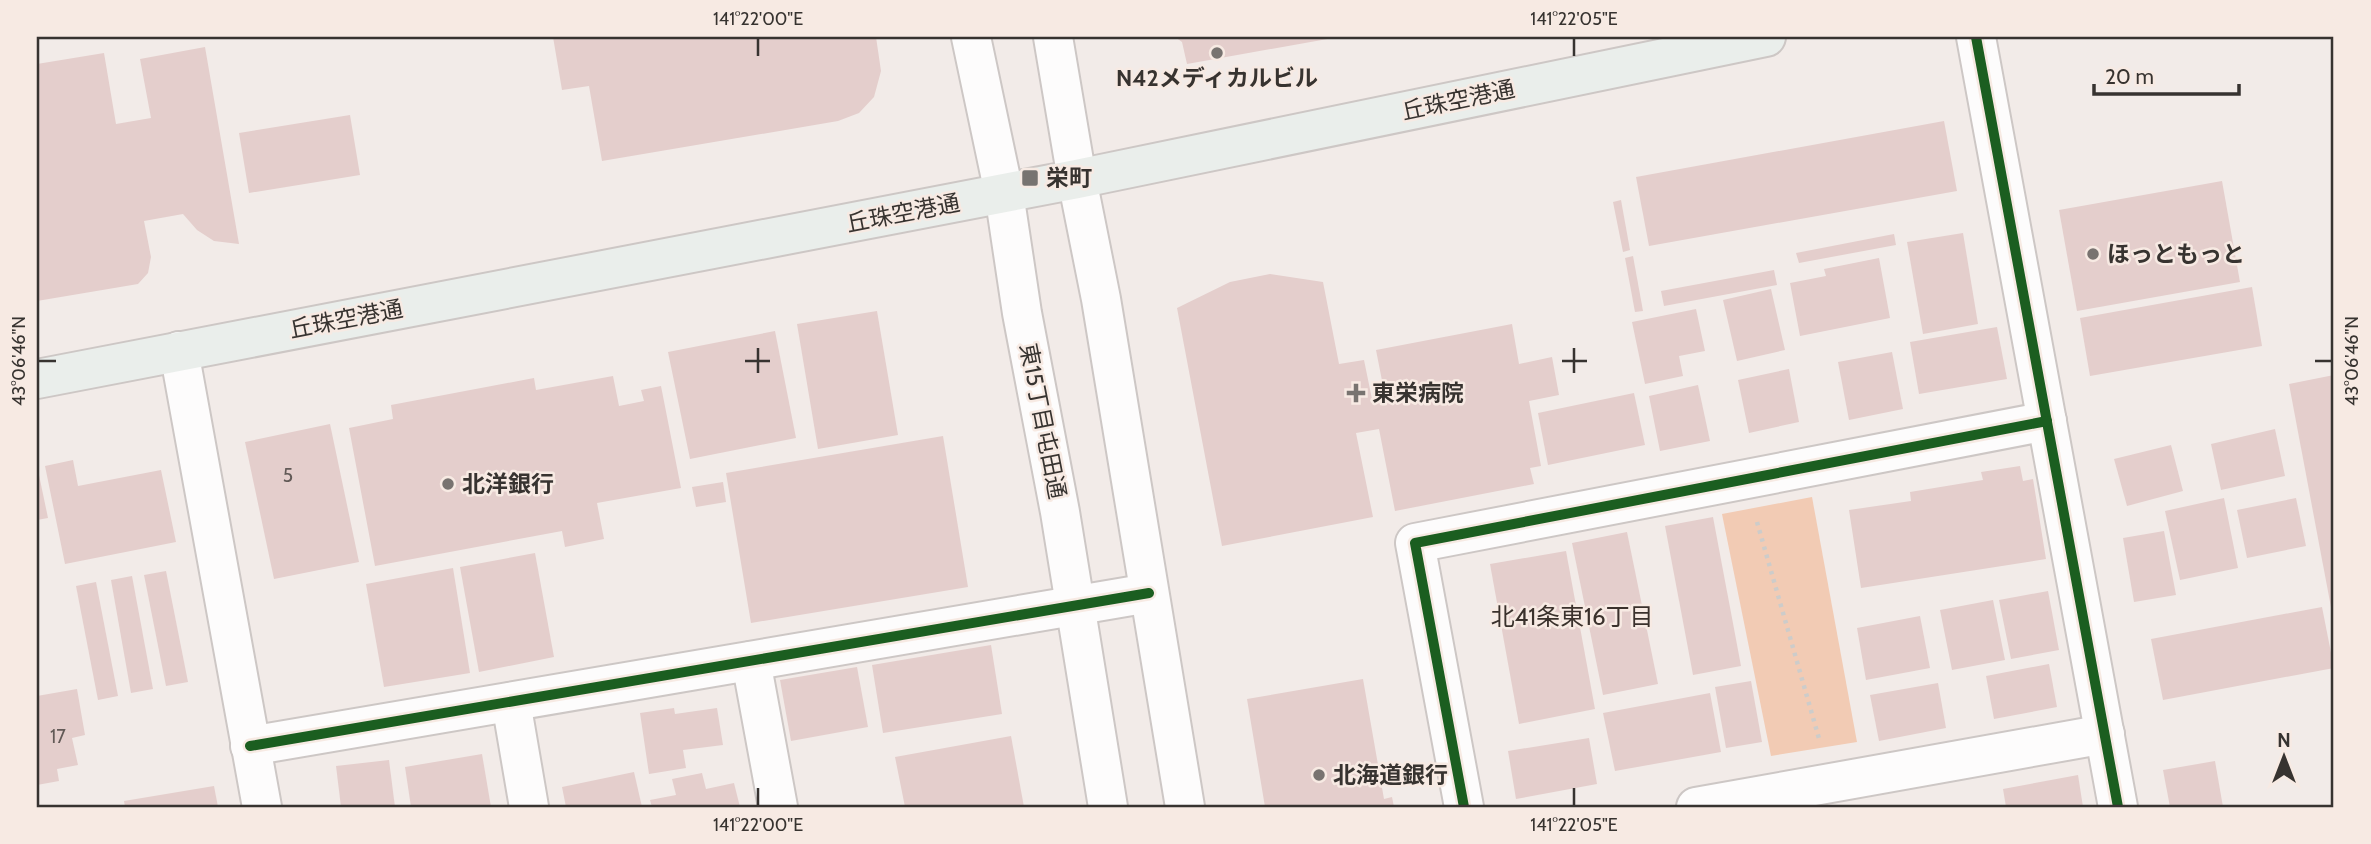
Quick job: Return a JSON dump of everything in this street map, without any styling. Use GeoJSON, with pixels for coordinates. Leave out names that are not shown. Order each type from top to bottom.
{"type":"FeatureCollection","features":[{"type":"Feature","properties":{"kind":"main road","name":"丘珠空港通"},"geometry":{"type":"LineString","coordinates":[[37,379],[1004,194],[1754,38]]}},
{"type":"Feature","properties":{"kind":"street","name":"東15丁目屯田通"},"geometry":{"type":"LineString","coordinates":[[971,37],[1004,194],[1108,807]]}},
{"type":"Feature","properties":{"kind":"street"},"geometry":{"type":"LineString","coordinates":[[1053,37],[1101,299],[1185,807]]}},
{"type":"Feature","properties":{"kind":"street"},"geometry":{"type":"LineString","coordinates":[[1976,37],[2118,807]]}},
{"type":"Feature","properties":{"kind":"street"},"geometry":{"type":"LineString","coordinates":[[179,351],[262,807]]}},
{"type":"Feature","properties":{"kind":"street"},"geometry":{"type":"LineString","coordinates":[[1464,807],[1415,543],[2047,421]]}},
{"type":"Feature","properties":{"kind":"street"},"geometry":{"type":"LineString","coordinates":[[250,746],[1149,593]]}},
{"type":"Feature","properties":{"kind":"street"},"geometry":{"type":"LineString","coordinates":[[751,661],[778,807]]}},
{"type":"Feature","properties":{"kind":"street"},"geometry":{"type":"LineString","coordinates":[[511,702],[529,807]]}},
{"type":"Feature","properties":{"kind":"street"},"geometry":{"type":"LineString","coordinates":[[1696,807],[2105,734]]}},
{"type":"Feature","properties":{"kind":"path"},"geometry":{"type":"LineString","coordinates":[[1756,520],[1824,755]]}},
{"type":"Feature","properties":{"kind":"shaded area"},"geometry":{"type":"Polygon","coordinates":[[[1812,497],[1857,742],[1771,756],[1722,514],[1812,497]]]}},
{"type":"Feature","properties":{"kind":"building"},"geometry":{"type":"Polygon","coordinates":[[[553,37],[876,37],[881,71],[874,97],[859,113],[838,121],[602,161],[589,86],[562,90],[553,37]]]}},
{"type":"Feature","properties":{"kind":"building","name":"N42メディカルビル"},"geometry":{"type":"Polygon","coordinates":[[[1175,37],[1333,38],[1187,64],[1182,42],[1175,37]]]}},
{"type":"Feature","properties":{"kind":"building"},"geometry":{"type":"Polygon","coordinates":[[[205,47],[239,244],[214,241],[197,230],[183,214],[144,221],[151,257],[148,273],[138,284],[37,301],[37,64],[104,53],[116,124],[151,118],[140,59],[205,47]]]}},
{"type":"Feature","properties":{"kind":"building"},"geometry":{"type":"Polygon","coordinates":[[[350,115],[360,175],[249,193],[239,133],[350,115]]]}},
{"type":"Feature","properties":{"kind":"building"},"geometry":{"type":"Polygon","coordinates":[[[1944,121],[1957,191],[1649,246],[1636,177],[1944,121]]]}},
{"type":"Feature","properties":{"kind":"building"},"geometry":{"type":"Polygon","coordinates":[[[2222,181],[2240,282],[2077,311],[2059,210],[2222,181]]]}},
{"type":"Feature","properties":{"kind":"building"},"geometry":{"type":"Polygon","coordinates":[[[1621,200],[1630,250],[1623,252],[1613,202],[1621,200]]]}},
{"type":"Feature","properties":{"kind":"building"},"geometry":{"type":"Polygon","coordinates":[[[1963,233],[1978,324],[1923,334],[1907,242],[1963,233]]]}},
{"type":"Feature","properties":{"kind":"building"},"geometry":{"type":"Polygon","coordinates":[[[1894,234],[1896,245],[1799,263],[1796,253],[1894,234]]]}},
{"type":"Feature","properties":{"kind":"building"},"geometry":{"type":"Polygon","coordinates":[[[1633,256],[1643,311],[1635,312],[1625,258],[1633,256]]]}},
{"type":"Feature","properties":{"kind":"building"},"geometry":{"type":"Polygon","coordinates":[[[1879,258],[1890,318],[1800,336],[1790,283],[1826,276],[1824,269],[1879,258]]]}},
{"type":"Feature","properties":{"kind":"building"},"geometry":{"type":"Polygon","coordinates":[[[1774,270],[1777,285],[1664,306],[1661,291],[1774,270]]]}},
{"type":"Feature","properties":{"kind":"building"},"geometry":{"type":"Polygon","coordinates":[[[1270,274],[1323,282],[1339,364],[1364,360],[1373,404],[1386,401],[1376,350],[1512,324],[1519,364],[1552,357],[1559,395],[1529,401],[1541,466],[1530,468],[1534,484],[1395,511],[1379,429],[1356,433],[1373,517],[1222,546],[1177,308],[1230,282],[1270,274]]]}},
{"type":"Feature","properties":{"kind":"building"},"geometry":{"type":"Polygon","coordinates":[[[2252,287],[2262,346],[2090,376],[2080,318],[2252,287]]]}},
{"type":"Feature","properties":{"kind":"building"},"geometry":{"type":"Polygon","coordinates":[[[1771,289],[1785,350],[1737,361],[1723,300],[1771,289]]]}},
{"type":"Feature","properties":{"kind":"building"},"geometry":{"type":"Polygon","coordinates":[[[1696,309],[1705,351],[1679,356],[1683,376],[1645,384],[1632,322],[1696,309]]]}},
{"type":"Feature","properties":{"kind":"building"},"geometry":{"type":"Polygon","coordinates":[[[877,311],[898,435],[818,449],[797,324],[877,311]]]}},
{"type":"Feature","properties":{"kind":"building"},"geometry":{"type":"Polygon","coordinates":[[[1997,327],[2007,379],[1919,394],[1910,342],[1997,327]]]}},
{"type":"Feature","properties":{"kind":"building"},"geometry":{"type":"Polygon","coordinates":[[[775,331],[796,438],[690,459],[668,352],[775,331]]]}},
{"type":"Feature","properties":{"kind":"building"},"geometry":{"type":"Polygon","coordinates":[[[1892,352],[1903,409],[1849,420],[1838,362],[1892,352]]]}},
{"type":"Feature","properties":{"kind":"building"},"geometry":{"type":"Polygon","coordinates":[[[1789,369],[1799,422],[1749,433],[1738,380],[1789,369]]]}},
{"type":"Feature","properties":{"kind":"building"},"geometry":{"type":"Polygon","coordinates":[[[2334,375],[2334,618],[2333,618],[2289,384],[2334,375]]]}},
{"type":"Feature","properties":{"kind":"building"},"geometry":{"type":"Polygon","coordinates":[[[613,376],[619,406],[644,401],[641,390],[661,386],[681,488],[597,503],[604,539],[565,547],[562,531],[375,566],[349,428],[393,419],[391,405],[534,378],[536,390],[613,376]]]}},
{"type":"Feature","properties":{"kind":"building"},"geometry":{"type":"Polygon","coordinates":[[[1698,385],[1710,441],[1660,451],[1649,396],[1698,385]]]}},
{"type":"Feature","properties":{"kind":"building"},"geometry":{"type":"Polygon","coordinates":[[[1634,393],[1645,445],[1548,465],[1538,413],[1634,393]]]}},
{"type":"Feature","properties":{"kind":"building"},"geometry":{"type":"Polygon","coordinates":[[[330,424],[359,562],[274,579],[245,442],[330,424]]]}},
{"type":"Feature","properties":{"kind":"building"},"geometry":{"type":"Polygon","coordinates":[[[2275,429],[2285,476],[2221,490],[2211,444],[2275,429]]]}},
{"type":"Feature","properties":{"kind":"building"},"geometry":{"type":"Polygon","coordinates":[[[943,436],[968,587],[751,623],[726,473],[943,436]]]}},
{"type":"Feature","properties":{"kind":"building"},"geometry":{"type":"Polygon","coordinates":[[[2171,445],[2183,491],[2127,506],[2114,459],[2171,445]]]}},
{"type":"Feature","properties":{"kind":"building"},"geometry":{"type":"Polygon","coordinates":[[[73,460],[78,486],[161,470],[176,542],[65,564],[45,466],[73,460]]]}},
{"type":"Feature","properties":{"kind":"building"},"geometry":{"type":"Polygon","coordinates":[[[2020,466],[2023,481],[2033,479],[2046,559],[1861,588],[1849,510],[1911,501],[1910,492],[1983,480],[1981,472],[2020,466]]]}},
{"type":"Feature","properties":{"kind":"building"},"geometry":{"type":"Polygon","coordinates":[[[39,475],[48,518],[37,520],[37,476],[39,475]]]}},
{"type":"Feature","properties":{"kind":"building"},"geometry":{"type":"Polygon","coordinates":[[[723,482],[726,502],[696,507],[692,487],[723,482]]]}},
{"type":"Feature","properties":{"kind":"building"},"geometry":{"type":"Polygon","coordinates":[[[2224,498],[2238,568],[2180,580],[2165,511],[2224,498]]]}},
{"type":"Feature","properties":{"kind":"building"},"geometry":{"type":"Polygon","coordinates":[[[2296,498],[2306,546],[2247,558],[2237,510],[2296,498]]]}},
{"type":"Feature","properties":{"kind":"building"},"geometry":{"type":"Polygon","coordinates":[[[1713,517],[1741,666],[1693,675],[1665,526],[1713,517]]]}},
{"type":"Feature","properties":{"kind":"building"},"geometry":{"type":"Polygon","coordinates":[[[2164,531],[2176,595],[2134,602],[2123,538],[2164,531]]]}},
{"type":"Feature","properties":{"kind":"building"},"geometry":{"type":"Polygon","coordinates":[[[1627,532],[1658,684],[1603,695],[1572,543],[1627,532]]]}},
{"type":"Feature","properties":{"kind":"building"},"geometry":{"type":"Polygon","coordinates":[[[1566,551],[1595,709],[1519,724],[1490,564],[1566,551]]]}},
{"type":"Feature","properties":{"kind":"building"},"geometry":{"type":"Polygon","coordinates":[[[535,553],[554,657],[479,672],[460,567],[535,553]]]}},
{"type":"Feature","properties":{"kind":"building"},"geometry":{"type":"Polygon","coordinates":[[[453,568],[470,673],[384,687],[366,584],[453,568]]]}},
{"type":"Feature","properties":{"kind":"building"},"geometry":{"type":"Polygon","coordinates":[[[166,571],[188,682],[166,686],[144,575],[166,571]]]}},
{"type":"Feature","properties":{"kind":"building"},"geometry":{"type":"Polygon","coordinates":[[[132,576],[153,689],[131,693],[111,580],[132,576]]]}},
{"type":"Feature","properties":{"kind":"building"},"geometry":{"type":"Polygon","coordinates":[[[96,582],[118,696],[98,700],[76,586],[96,582]]]}},
{"type":"Feature","properties":{"kind":"building"},"geometry":{"type":"Polygon","coordinates":[[[2048,591],[2059,650],[2011,659],[1999,600],[2048,591]]]}},
{"type":"Feature","properties":{"kind":"building"},"geometry":{"type":"Polygon","coordinates":[[[1993,600],[2005,660],[1952,670],[1940,610],[1993,600]]]}},
{"type":"Feature","properties":{"kind":"building"},"geometry":{"type":"Polygon","coordinates":[[[2322,607],[2334,668],[2163,700],[2151,639],[2322,607]]]}},
{"type":"Feature","properties":{"kind":"building"},"geometry":{"type":"Polygon","coordinates":[[[1920,616],[1930,668],[1866,680],[1857,628],[1920,616]]]}},
{"type":"Feature","properties":{"kind":"building"},"geometry":{"type":"Polygon","coordinates":[[[991,645],[1002,714],[883,733],[872,665],[991,645]]]}},
{"type":"Feature","properties":{"kind":"building"},"geometry":{"type":"Polygon","coordinates":[[[2049,664],[2057,707],[1994,719],[1986,676],[2049,664]]]}},
{"type":"Feature","properties":{"kind":"building"},"geometry":{"type":"Polygon","coordinates":[[[857,667],[868,727],[791,741],[780,680],[857,667]]]}},
{"type":"Feature","properties":{"kind":"building"},"geometry":{"type":"Polygon","coordinates":[[[1363,679],[1384,799],[1392,797],[1394,807],[1265,807],[1247,699],[1363,679]]]}},
{"type":"Feature","properties":{"kind":"building"},"geometry":{"type":"Polygon","coordinates":[[[1751,681],[1762,742],[1726,748],[1715,687],[1751,681]]]}},
{"type":"Feature","properties":{"kind":"building"},"geometry":{"type":"Polygon","coordinates":[[[1938,683],[1946,728],[1879,741],[1870,695],[1938,683]]]}},
{"type":"Feature","properties":{"kind":"building"},"geometry":{"type":"Polygon","coordinates":[[[77,689],[85,735],[72,738],[78,765],[57,769],[59,781],[37,785],[37,696],[77,689]]]}},
{"type":"Feature","properties":{"kind":"building"},"geometry":{"type":"Polygon","coordinates":[[[1710,693],[1721,752],[1615,771],[1603,713],[1710,693]]]}},
{"type":"Feature","properties":{"kind":"building"},"geometry":{"type":"Polygon","coordinates":[[[674,708],[675,714],[717,708],[723,745],[683,750],[686,768],[649,774],[640,713],[674,708]]]}},
{"type":"Feature","properties":{"kind":"building"},"geometry":{"type":"Polygon","coordinates":[[[1011,736],[1024,807],[905,807],[895,757],[1011,736]]]}},
{"type":"Feature","properties":{"kind":"building"},"geometry":{"type":"Polygon","coordinates":[[[1589,738],[1597,784],[1516,799],[1508,751],[1589,738]]]}},
{"type":"Feature","properties":{"kind":"building"},"geometry":{"type":"Polygon","coordinates":[[[482,754],[491,807],[411,807],[405,767],[482,754]]]}},
{"type":"Feature","properties":{"kind":"building"},"geometry":{"type":"Polygon","coordinates":[[[389,760],[395,807],[341,807],[336,766],[389,760]]]}},
{"type":"Feature","properties":{"kind":"building"},"geometry":{"type":"Polygon","coordinates":[[[2215,761],[2223,807],[2170,807],[2163,770],[2215,761]]]}},
{"type":"Feature","properties":{"kind":"building"},"geometry":{"type":"Polygon","coordinates":[[[634,772],[642,807],[566,807],[562,787],[634,772]]]}},
{"type":"Feature","properties":{"kind":"building"},"geometry":{"type":"Polygon","coordinates":[[[702,773],[706,789],[734,783],[740,807],[652,807],[650,800],[676,795],[672,779],[702,773]]]}},
{"type":"Feature","properties":{"kind":"building"},"geometry":{"type":"Polygon","coordinates":[[[2078,775],[2083,807],[2006,807],[2003,789],[2078,775]]]}},
{"type":"Feature","properties":{"kind":"building"},"geometry":{"type":"Polygon","coordinates":[[[214,786],[218,807],[125,807],[124,801],[214,786]]]}},
{"type":"Feature","properties":{"kind":"cycle path"},"geometry":{"type":"LineString","coordinates":[[1976,37],[2118,807]]}},
{"type":"Feature","properties":{"kind":"cycle path"},"geometry":{"type":"LineString","coordinates":[[1464,807],[1415,543],[2047,421]]}},
{"type":"Feature","properties":{"kind":"cycle path"},"geometry":{"type":"LineString","coordinates":[[250,746],[1149,593]]}},
{"type":"Feature","properties":{"kind":"place","name":"N42メディカルビル"},"geometry":{"type":"Point","coordinates":[1217,53]}},
{"type":"Feature","properties":{"kind":"place","name":"栄町"},"geometry":{"type":"Point","coordinates":[1030,178]}},
{"type":"Feature","properties":{"kind":"place","name":"ほっともっと"},"geometry":{"type":"Point","coordinates":[2093,254]}},
{"type":"Feature","properties":{"kind":"place","name":"東栄病院"},"geometry":{"type":"Point","coordinates":[1356,393]}},
{"type":"Feature","properties":{"kind":"place","name":"北洋銀行"},"geometry":{"type":"Point","coordinates":[448,484]}},
{"type":"Feature","properties":{"kind":"place","name":"北海道銀行"},"geometry":{"type":"Point","coordinates":[1319,775]}},
{"type":"Feature","properties":{"kind":"district","name":"北41条東16丁目"},"geometry":{"type":"Point","coordinates":[1572,616]}}]}
